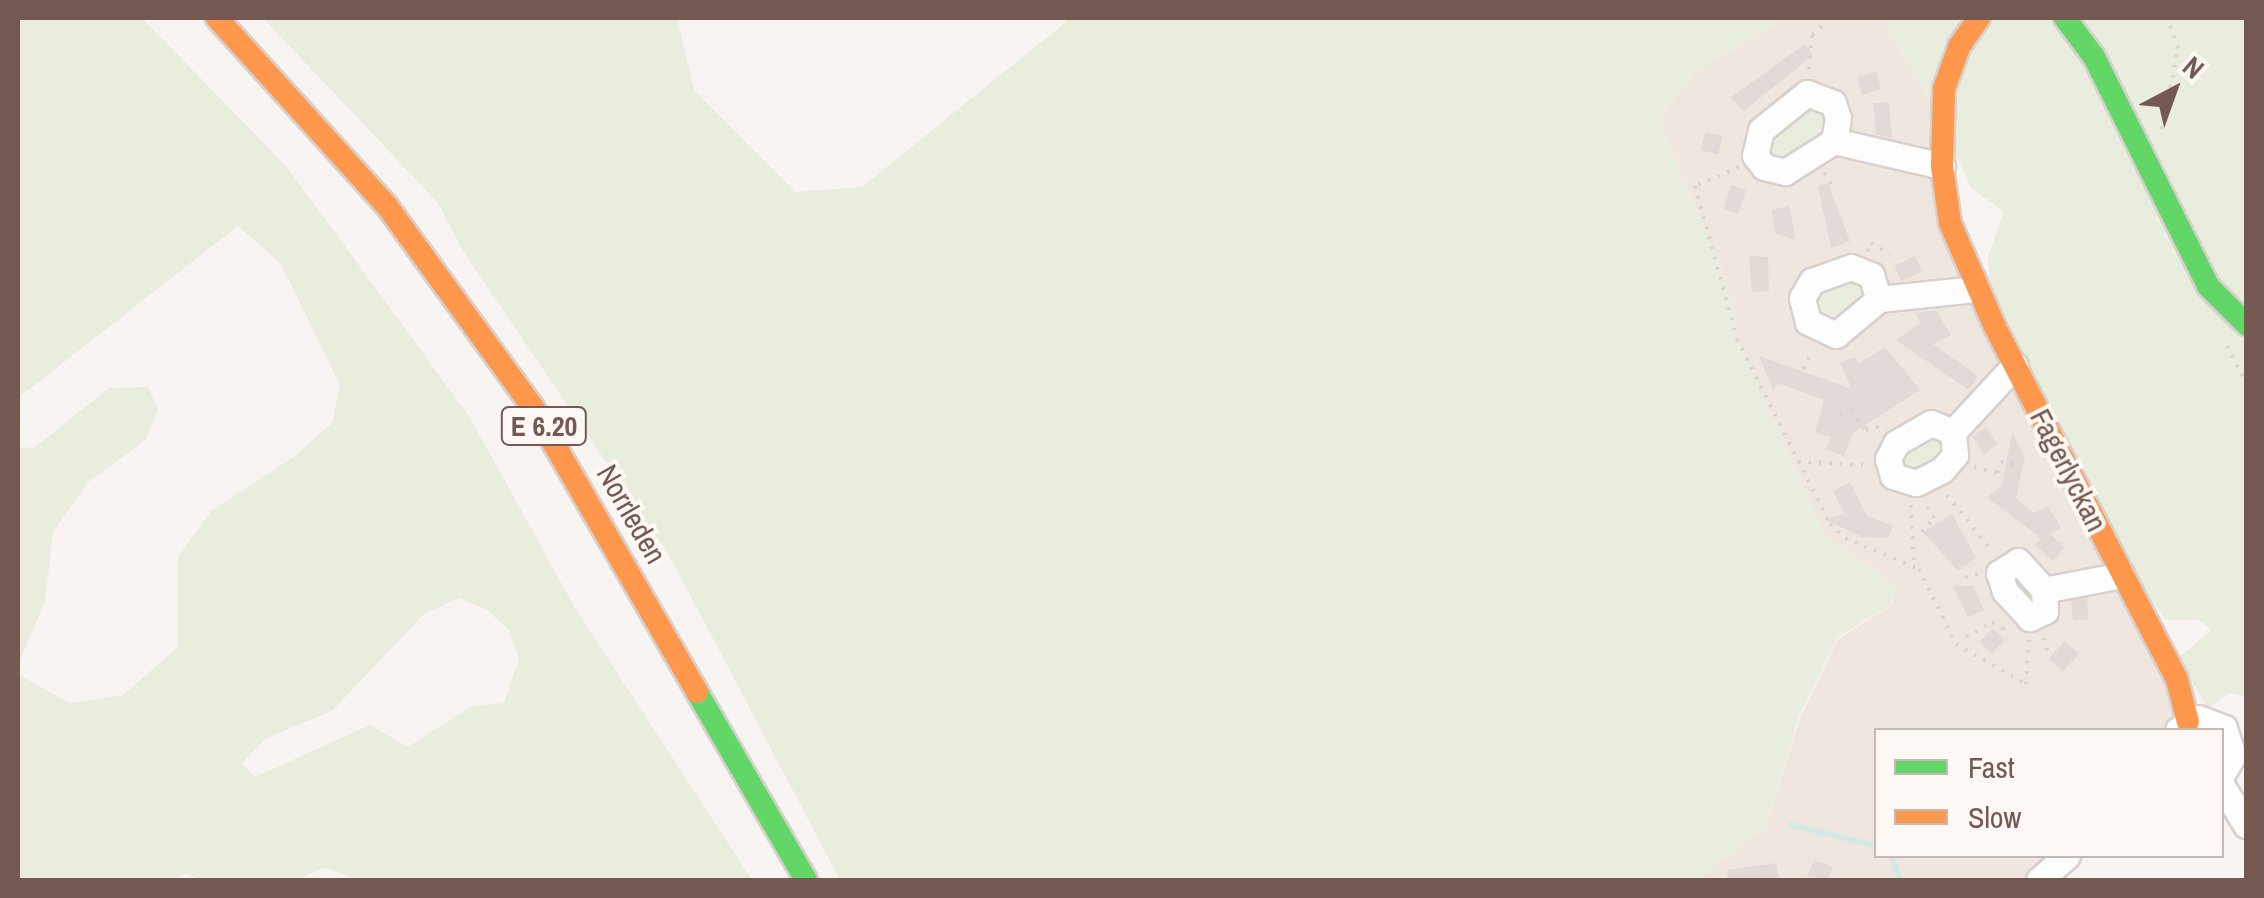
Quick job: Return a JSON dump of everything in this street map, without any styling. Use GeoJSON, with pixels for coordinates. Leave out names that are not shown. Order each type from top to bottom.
{"type":"FeatureCollection","features":[{"type":"Feature","properties":{"kind":"main road","name":"Norrleden"},"geometry":{"type":"LineString","coordinates":[[217,18],[387,206],[532,406],[806,880]]}},
{"type":"Feature","properties":{"kind":"main road","name":"Fagerlyckan"},"geometry":{"type":"LineString","coordinates":[[1978,18],[1958,46],[1944,89],[1942,166],[1950,223],[1976,288],[2177,680],[2183,726]]}},
{"type":"Feature","properties":{"kind":"main road"},"geometry":{"type":"LineString","coordinates":[[2065,18],[2094,56],[2143,165],[2208,286],[2246,324]]}},
{"type":"Feature","properties":{"kind":"street"},"geometry":{"type":"LineString","coordinates":[[1834,142],[1837,110],[1816,95],[1796,97],[1760,130],[1757,159],[1786,172],[1834,142],[1942,166]]}},
{"type":"Feature","properties":{"kind":"street"},"geometry":{"type":"LineString","coordinates":[[1879,299],[1976,288]]}},
{"type":"Feature","properties":{"kind":"street","name":"Fagerlyckan"},"geometry":{"type":"LineString","coordinates":[[1952,432],[2015,365]]}},
{"type":"Feature","properties":{"kind":"street"},"geometry":{"type":"LineString","coordinates":[[1931,423],[1952,432],[1927,476],[1896,479],[1892,456],[1931,423]]}},
{"type":"Feature","properties":{"kind":"street"},"geometry":{"type":"LineString","coordinates":[[2018,561],[2044,590],[2043,614],[2024,614],[1999,580],[2004,566],[2018,561]]}},
{"type":"Feature","properties":{"kind":"street"},"geometry":{"type":"LineString","coordinates":[[2044,590],[2122,575]]}},
{"type":"Feature","properties":{"kind":"street","name":"Fagerlyckan"},"geometry":{"type":"LineString","coordinates":[[2183,726],[2208,719],[2220,728]]}},
{"type":"Feature","properties":{"kind":"street","name":"Fagerlyckan"},"geometry":{"type":"LineString","coordinates":[[2224,731],[2230,736],[2233,755],[2224,771]]}},
{"type":"Feature","properties":{"kind":"street"},"geometry":{"type":"LineString","coordinates":[[2224,789],[2246,825]]}},
{"type":"Feature","properties":{"kind":"street"},"geometry":{"type":"LineString","coordinates":[[2040,880],[2065,858]]}},
{"type":"Feature","properties":{"kind":"path"},"geometry":{"type":"LineString","coordinates":[[2143,165],[2173,96],[2178,48],[2168,18]]}},
{"type":"Feature","properties":{"kind":"path"},"geometry":{"type":"LineString","coordinates":[[1816,95],[1809,57],[1812,36],[1824,24]]}},
{"type":"Feature","properties":{"kind":"path"},"geometry":{"type":"LineString","coordinates":[[1757,159],[1696,186],[1737,339],[1798,462],[1840,535],[1914,566]]}},
{"type":"Feature","properties":{"kind":"path"},"geometry":{"type":"LineString","coordinates":[[1798,462],[1892,456],[1880,424],[1866,430],[1851,410],[1840,414]]}},
{"type":"Feature","properties":{"kind":"path"},"geometry":{"type":"LineString","coordinates":[[1927,476],[1998,474],[2001,462],[2019,465]]}},
{"type":"Feature","properties":{"kind":"path"},"geometry":{"type":"LineString","coordinates":[[1922,532],[1934,518],[1927,476]]}},
{"type":"Feature","properties":{"kind":"path"},"geometry":{"type":"LineString","coordinates":[[1927,476],[1914,566],[1956,644],[2026,684],[2024,614]]}},
{"type":"Feature","properties":{"kind":"path"},"geometry":{"type":"LineString","coordinates":[[1927,476],[2004,566]]}},
{"type":"Feature","properties":{"kind":"path"},"geometry":{"type":"LineString","coordinates":[[1966,637],[1992,622],[2004,629],[2024,614]]}},
{"type":"Feature","properties":{"kind":"shaded area"},"geometry":{"type":"Polygon","coordinates":[[[1788,18],[1881,18],[1932,103],[1943,232],[2176,696],[2168,728],[1874,728],[1874,858],[2054,858],[2026,880],[1697,880],[1766,827],[1800,718],[1838,639],[1892,605],[1896,586],[1825,536],[1740,343],[1722,269],[1658,120],[1696,71],[1788,18]]]}},
{"type":"Feature","properties":{"kind":"green space"},"geometry":{"type":"Polygon","coordinates":[[[18,18],[142,18],[287,167],[469,416],[575,608],[752,880],[363,880],[323,868],[296,880],[205,880],[185,874],[173,880],[18,880],[18,674],[69,703],[123,695],[178,647],[178,557],[211,511],[295,456],[332,423],[340,385],[281,264],[238,226],[18,398],[18,18]],[[459,598],[424,614],[332,711],[265,739],[242,763],[255,777],[370,725],[408,747],[472,706],[504,703],[519,658],[509,630],[486,609],[459,598]]]}},
{"type":"Feature","properties":{"kind":"green space"},"geometry":{"type":"Polygon","coordinates":[[[263,18],[677,18],[694,90],[795,192],[862,187],[1071,18],[1788,18],[1696,71],[1658,120],[1722,269],[1740,343],[1825,535],[1896,586],[1891,605],[1838,637],[1800,714],[1766,827],[1697,880],[840,880],[669,555],[463,251],[438,203],[263,18]]]}},
{"type":"Feature","properties":{"kind":"green space"},"geometry":{"type":"Polygon","coordinates":[[[1881,18],[2246,18],[2246,697],[2230,693],[2208,708],[2177,659],[2211,630],[2199,620],[2167,620],[2142,590],[1990,285],[1988,256],[2004,212],[1971,188],[1932,103],[1881,18]]]}},
{"type":"Feature","properties":{"kind":"green space"},"geometry":{"type":"Polygon","coordinates":[[[1797,101],[1825,103],[1825,143],[1772,167],[1764,137],[1797,101]]]}},
{"type":"Feature","properties":{"kind":"green space"},"geometry":{"type":"Polygon","coordinates":[[[1841,272],[1871,287],[1835,332],[1805,302],[1841,272]]]}},
{"type":"Feature","properties":{"kind":"green space"},"geometry":{"type":"Polygon","coordinates":[[[148,387],[158,409],[146,440],[88,482],[53,532],[45,602],[18,665],[18,447],[34,448],[109,388],[148,387]]]}},
{"type":"Feature","properties":{"kind":"green space"},"geometry":{"type":"Polygon","coordinates":[[[1937,430],[1949,456],[1905,477],[1893,451],[1937,430]]]}},
{"type":"Feature","properties":{"kind":"building"},"geometry":{"type":"Polygon","coordinates":[[[1805,44],[1813,55],[1744,111],[1730,98],[1805,44]]]}},
{"type":"Feature","properties":{"kind":"building"},"geometry":{"type":"Polygon","coordinates":[[[1876,71],[1881,89],[1862,95],[1857,77],[1876,71]]]}},
{"type":"Feature","properties":{"kind":"building"},"geometry":{"type":"Polygon","coordinates":[[[1889,102],[1892,138],[1876,134],[1873,103],[1889,102]]]}},
{"type":"Feature","properties":{"kind":"building"},"geometry":{"type":"Polygon","coordinates":[[[1705,132],[1723,136],[1718,155],[1701,151],[1705,132]]]}},
{"type":"Feature","properties":{"kind":"building"},"geometry":{"type":"Polygon","coordinates":[[[1828,183],[1850,241],[1831,248],[1818,186],[1828,183]]]}},
{"type":"Feature","properties":{"kind":"building"},"geometry":{"type":"Polygon","coordinates":[[[1731,185],[1746,190],[1738,214],[1723,209],[1731,185]]]}},
{"type":"Feature","properties":{"kind":"building"},"geometry":{"type":"Polygon","coordinates":[[[1789,206],[1796,240],[1776,234],[1771,210],[1789,206]]]}},
{"type":"Feature","properties":{"kind":"building"},"geometry":{"type":"Polygon","coordinates":[[[1749,256],[1768,257],[1769,291],[1752,292],[1749,256]]]}},
{"type":"Feature","properties":{"kind":"building"},"geometry":{"type":"Polygon","coordinates":[[[1915,256],[1922,271],[1901,281],[1894,266],[1915,256]]]}},
{"type":"Feature","properties":{"kind":"building"},"geometry":{"type":"Polygon","coordinates":[[[1936,310],[1951,335],[1933,344],[1978,376],[1969,390],[1896,340],[1921,323],[1915,313],[1936,310]]]}},
{"type":"Feature","properties":{"kind":"building"},"geometry":{"type":"Polygon","coordinates":[[[1885,347],[1920,390],[1853,433],[1844,456],[1826,449],[1831,437],[1815,432],[1824,400],[1778,383],[1773,390],[1759,356],[1852,389],[1840,363],[1855,357],[1858,364],[1885,347]]]}},
{"type":"Feature","properties":{"kind":"building"},"geometry":{"type":"Polygon","coordinates":[[[1986,427],[1998,444],[1984,454],[1972,437],[1986,427]]]}},
{"type":"Feature","properties":{"kind":"building"},"geometry":{"type":"Polygon","coordinates":[[[2012,433],[2025,456],[2016,498],[2034,513],[2048,506],[2061,528],[2050,534],[2065,547],[2053,561],[2035,545],[2041,538],[1987,498],[2002,485],[2012,433]]]}},
{"type":"Feature","properties":{"kind":"building"},"geometry":{"type":"Polygon","coordinates":[[[1850,482],[1867,516],[1893,526],[1888,538],[1862,537],[1824,519],[1845,514],[1833,491],[1850,482]]]}},
{"type":"Feature","properties":{"kind":"building"},"geometry":{"type":"Polygon","coordinates":[[[1952,514],[1976,558],[1958,571],[1923,532],[1952,514]]]}},
{"type":"Feature","properties":{"kind":"building"},"geometry":{"type":"Polygon","coordinates":[[[1953,586],[1973,586],[1984,610],[1968,617],[1953,586]]]}},
{"type":"Feature","properties":{"kind":"building"},"geometry":{"type":"Polygon","coordinates":[[[2087,598],[2089,619],[2073,620],[2071,599],[2087,598]]]}},
{"type":"Feature","properties":{"kind":"building"},"geometry":{"type":"Polygon","coordinates":[[[1993,628],[2005,640],[1992,653],[1980,641],[1993,628]]]}},
{"type":"Feature","properties":{"kind":"building"},"geometry":{"type":"Polygon","coordinates":[[[2065,641],[2079,654],[2063,672],[2049,659],[2065,641]]]}},
{"type":"Feature","properties":{"kind":"building"},"geometry":{"type":"Polygon","coordinates":[[[1814,860],[1833,867],[1828,880],[1807,876],[1814,860]]]}},
{"type":"Feature","properties":{"kind":"building"},"geometry":{"type":"Polygon","coordinates":[[[1776,863],[1779,880],[1728,880],[1727,870],[1776,863]]]}},
{"type":"Feature","properties":{"kind":"waterway"},"geometry":{"type":"LineString","coordinates":[[1791,825],[1874,846]]}},
{"type":"Feature","properties":{"kind":"waterway"},"geometry":{"type":"LineString","coordinates":[[1892,858],[1900,880]]}},
{"type":"Feature","properties":{"kind":"traffic: fast"},"geometry":{"type":"LineString","coordinates":[[2065,18],[2094,57],[2208,286],[2246,324]]}},
{"type":"Feature","properties":{"kind":"traffic: fast"},"geometry":{"type":"LineString","coordinates":[[697,692],[806,880]]}},
{"type":"Feature","properties":{"kind":"traffic: slow"},"geometry":{"type":"LineString","coordinates":[[217,18],[387,206],[532,406],[697,692]]}},
{"type":"Feature","properties":{"kind":"traffic: slow"},"geometry":{"type":"LineString","coordinates":[[1979,18],[1959,47],[1944,89],[1942,166],[1950,223],[1995,327],[2177,680],[2188,722]]}}]}
